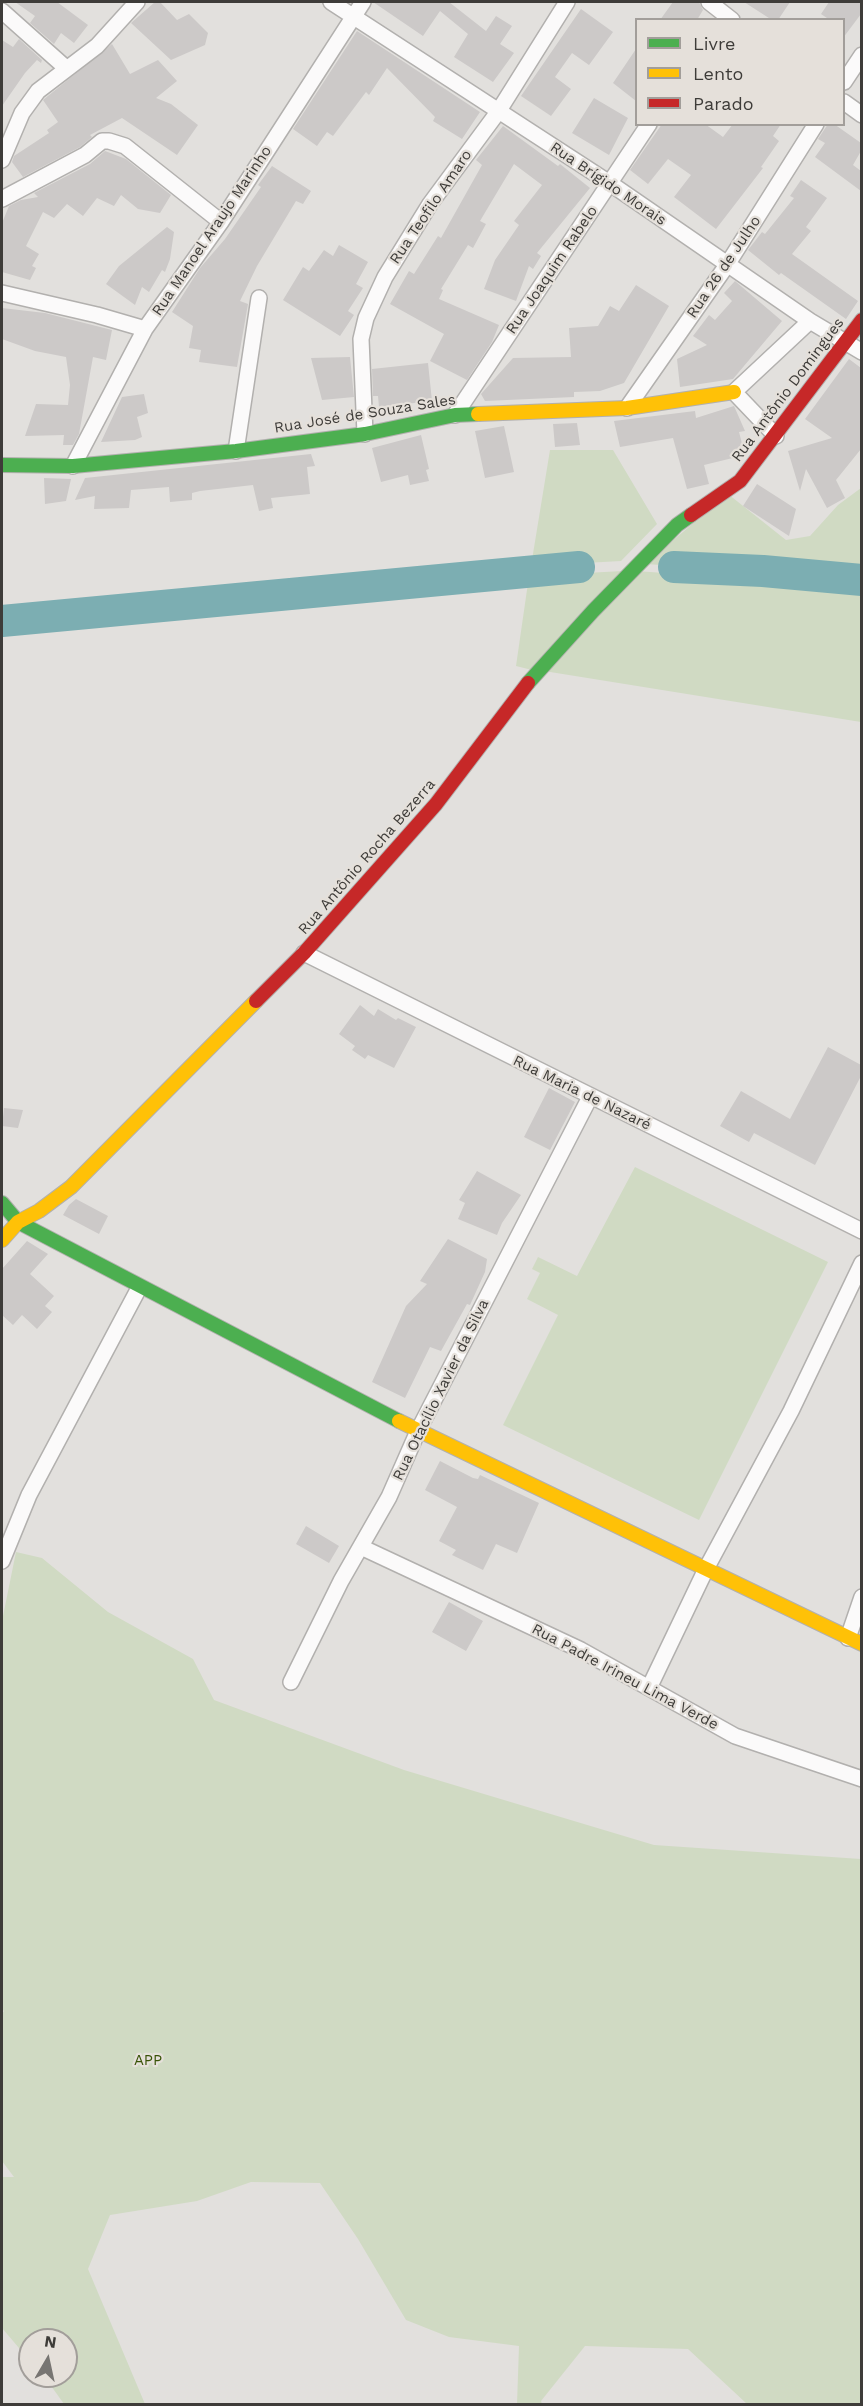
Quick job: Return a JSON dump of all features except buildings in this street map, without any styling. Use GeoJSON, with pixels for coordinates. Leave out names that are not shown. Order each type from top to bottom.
{"type":"FeatureCollection","features":[{"type":"Feature","properties":{"kind":"street"},"geometry":{"type":"LineString","coordinates":[[2,158],[22,113],[38,91],[97,46],[138,2]]}},
{"type":"Feature","properties":{"kind":"street","name":"Rua Brígido Morais"},"geometry":{"type":"LineString","coordinates":[[331,2],[611,184],[810,321],[861,352]]}},
{"type":"Feature","properties":{"kind":"street","name":"Rua Manoel Araujo Marinho"},"geometry":{"type":"LineString","coordinates":[[73,466],[145,329],[221,222],[363,2]]}},
{"type":"Feature","properties":{"kind":"street","name":"Rua Teofilo Amaro"},"geometry":{"type":"LineString","coordinates":[[365,434],[360,361],[366,318],[385,277],[430,204],[498,112],[567,2]]}},
{"type":"Feature","properties":{"kind":"street"},"geometry":{"type":"LineString","coordinates":[[709,2],[725,13]]}},
{"type":"Feature","properties":{"kind":"street"},"geometry":{"type":"LineString","coordinates":[[2,11],[66,68]]}},
{"type":"Feature","properties":{"kind":"street"},"geometry":{"type":"LineString","coordinates":[[845,79],[861,55]]}},
{"type":"Feature","properties":{"kind":"street"},"geometry":{"type":"LineString","coordinates":[[845,103],[861,115]]}},
{"type":"Feature","properties":{"kind":"street","name":"Rua Joaquim Rabelo"},"geometry":{"type":"LineString","coordinates":[[454,415],[649,126]]}},
{"type":"Feature","properties":{"kind":"street","name":"Rua 26 de Julho"},"geometry":{"type":"LineString","coordinates":[[627,408],[727,265],[815,126]]}},
{"type":"Feature","properties":{"kind":"street"},"geometry":{"type":"LineString","coordinates":[[2,199],[85,155],[102,141],[109,141],[126,146],[221,222]]}},
{"type":"Feature","properties":{"kind":"street"},"geometry":{"type":"LineString","coordinates":[[2,293],[97,315],[145,329]]}},
{"type":"Feature","properties":{"kind":"street"},"geometry":{"type":"LineString","coordinates":[[236,451],[259,298]]}},
{"type":"Feature","properties":{"kind":"street","name":"Rua Antônio Domingues"},"geometry":{"type":"LineString","coordinates":[[740,481],[777,436],[861,320]]}},
{"type":"Feature","properties":{"kind":"street"},"geometry":{"type":"LineString","coordinates":[[777,436],[734,392],[810,321]]}},
{"type":"Feature","properties":{"kind":"street","name":"Rua José de Souza Sales"},"geometry":{"type":"LineString","coordinates":[[2,465],[73,466],[236,451],[365,434],[454,415],[627,408],[734,392]]}},
{"type":"Feature","properties":{"kind":"street","name":"Rua Antônio Rocha Bezerra"},"geometry":{"type":"LineString","coordinates":[[2,1240],[18,1222],[39,1211],[71,1187],[304,953],[436,804],[526,685],[593,611],[677,525],[740,481]]}},
{"type":"Feature","properties":{"kind":"street","name":"Rua Maria de Nazaré"},"geometry":{"type":"LineString","coordinates":[[304,953],[861,1231]]}},
{"type":"Feature","properties":{"kind":"street","name":"Rua Otacílio Xavier da Silva"},"geometry":{"type":"LineString","coordinates":[[291,1682],[389,1497],[418,1431],[590,1097]]}},
{"type":"Feature","properties":{"kind":"street"},"geometry":{"type":"LineString","coordinates":[[2,1203],[18,1222],[418,1431],[855,1641],[861,1597]]}},
{"type":"Feature","properties":{"kind":"street"},"geometry":{"type":"LineString","coordinates":[[649,1688],[706,1569],[791,1411],[861,1263]]}},
{"type":"Feature","properties":{"kind":"street"},"geometry":{"type":"LineString","coordinates":[[2,1562],[29,1495],[139,1287]]}},
{"type":"Feature","properties":{"kind":"street","name":"Rua Padre Irineu Lima Verde"},"geometry":{"type":"LineString","coordinates":[[361,1547],[581,1650],[735,1736],[861,1779]]}},
{"type":"Feature","properties":{"kind":"green space"},"geometry":{"type":"Polygon","coordinates":[[[550,450],[613,450],[657,524],[621,561],[531,566],[550,450]]]}},
{"type":"Feature","properties":{"kind":"green space"},"geometry":{"type":"Polygon","coordinates":[[[861,488],[861,577],[645,564],[728,494],[786,540],[810,536],[838,505],[861,488]]]}},
{"type":"Feature","properties":{"kind":"green space"},"geometry":{"type":"Polygon","coordinates":[[[623,571],[532,670],[516,666],[529,576],[623,571]]]}},
{"type":"Feature","properties":{"kind":"green space"},"geometry":{"type":"Polygon","coordinates":[[[636,571],[861,587],[861,722],[544,671],[636,571]]]}},
{"type":"Feature","properties":{"kind":"green space"},"geometry":{"type":"Polygon","coordinates":[[[635,1167],[828,1262],[699,1520],[503,1425],[558,1315],[527,1299],[540,1273],[532,1269],[538,1257],[577,1276],[635,1167]]]}},
{"type":"Feature","properties":{"kind":"green space","name":"APP"},"geometry":{"type":"Polygon","coordinates":[[[16,1552],[42,1558],[108,1612],[193,1659],[214,1700],[404,1770],[654,1845],[861,1859],[861,2404],[747,2404],[688,2349],[585,2346],[541,2401],[542,2404],[517,2404],[519,2346],[449,2337],[406,2320],[358,2239],[320,2183],[251,2182],[197,2201],[110,2215],[88,2269],[145,2404],[64,2404],[53,2388],[78,2388],[78,2328],[18,2328],[18,2347],[2,2328],[2,2177],[14,2177],[2,2161],[2,2014],[4,2011],[2,2009],[2,1621],[16,1552]]]}},
{"type":"Feature","properties":{"kind":"waterway"},"geometry":{"type":"LineString","coordinates":[[2,621],[579,567]]}},
{"type":"Feature","properties":{"kind":"waterway"},"geometry":{"type":"LineString","coordinates":[[674,567],[763,571],[862,580]]}},
{"type":"Feature","properties":{"kind":"traffic: fast"},"geometry":{"type":"LineString","coordinates":[[2,465],[73,466],[236,451],[365,434],[455,415],[478,414]]}},
{"type":"Feature","properties":{"kind":"traffic: fast"},"geometry":{"type":"LineString","coordinates":[[528,683],[593,611],[677,525],[691,515]]}},
{"type":"Feature","properties":{"kind":"traffic: fast"},"geometry":{"type":"LineString","coordinates":[[2,1203],[18,1222],[399,1421]]}},
{"type":"Feature","properties":{"kind":"traffic: slow"},"geometry":{"type":"LineString","coordinates":[[478,414],[627,408],[734,392]]}},
{"type":"Feature","properties":{"kind":"traffic: slow"},"geometry":{"type":"LineString","coordinates":[[2,1240],[18,1222],[39,1211],[71,1187],[256,1001]]}},
{"type":"Feature","properties":{"kind":"traffic: slow"},"geometry":{"type":"LineString","coordinates":[[399,1421],[862,1644]]}},
{"type":"Feature","properties":{"kind":"traffic: jam"},"geometry":{"type":"LineString","coordinates":[[691,515],[740,481],[862,320]]}},
{"type":"Feature","properties":{"kind":"traffic: jam"},"geometry":{"type":"LineString","coordinates":[[256,1001],[304,953],[436,804],[528,683]]}}]}
